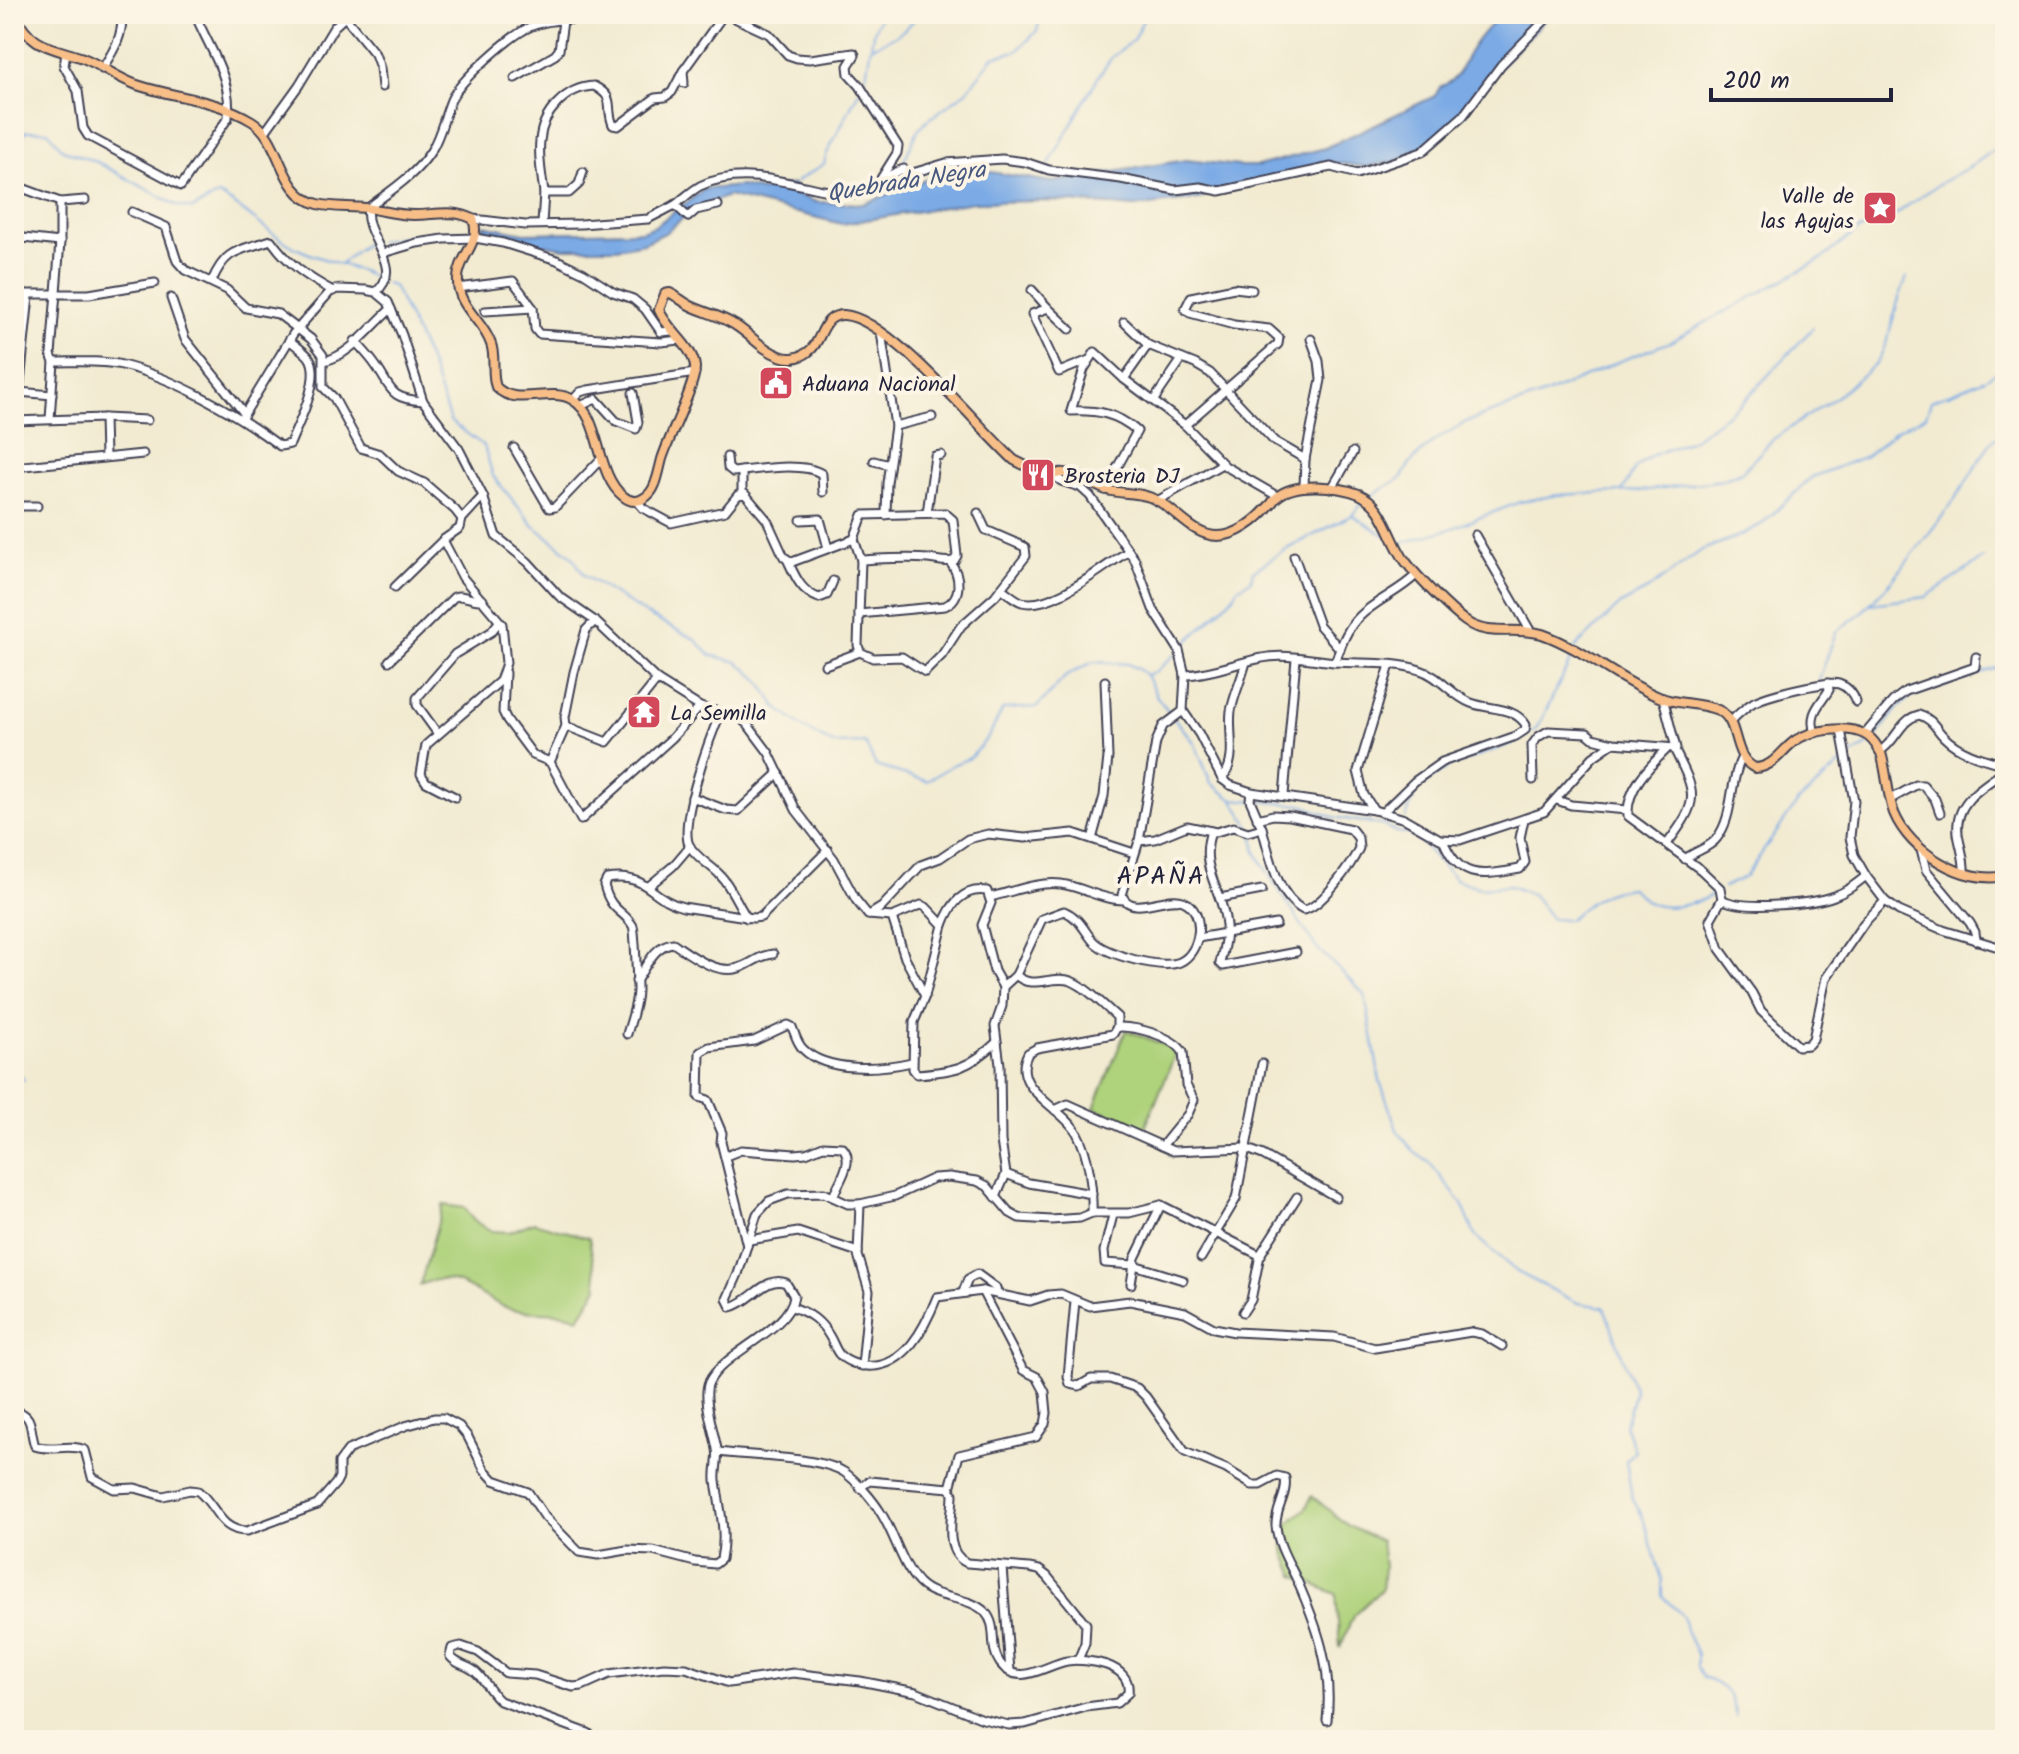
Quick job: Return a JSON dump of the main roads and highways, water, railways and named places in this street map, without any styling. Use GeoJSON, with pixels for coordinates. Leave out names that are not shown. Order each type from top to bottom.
{"type":"FeatureCollection","features":[{"type":"Feature","properties":{"kind":"main road"},"geometry":{"type":"LineString","coordinates":[[15,14],[18,32],[33,40],[86,59],[135,84],[187,95],[229,109],[255,123],[265,132],[288,180],[306,199],[319,204],[368,208],[391,214],[465,214],[475,229],[460,269],[458,288],[470,315],[490,341],[494,382],[507,395],[553,395],[577,403],[594,432],[601,459],[621,495],[638,502],[648,496],[653,488],[670,433],[695,373],[694,360],[659,310],[661,298],[670,293],[685,303],[719,316],[769,351],[789,359],[812,349],[827,321],[835,316],[848,316],[881,332],[920,364],[1014,460],[1052,474],[1064,472],[1080,477],[1105,490],[1146,496],[1166,505],[1205,534],[1232,534],[1250,523],[1277,496],[1304,487],[1356,493],[1376,506],[1382,514],[1396,549],[1416,575],[1471,625],[1496,631],[1531,632],[1577,649],[1584,656],[1663,698],[1720,711],[1730,722],[1741,759],[1750,765],[1761,768],[1775,761],[1797,740],[1815,733],[1841,730],[1866,735],[1878,747],[1891,799],[1902,827],[1921,850],[1964,872],[1986,879],[2005,876]]}},
{"type":"Feature","properties":{"kind":"water","name":"Quebrada Negra"},"geometry":{"type":"Polygon","coordinates":[[[1503,14],[1551,14],[1501,65],[1463,116],[1397,161],[1366,167],[1330,162],[1198,199],[1135,207],[1057,201],[973,202],[842,224],[728,196],[694,209],[665,233],[644,243],[616,248],[564,248],[483,234],[483,225],[524,233],[642,231],[655,226],[705,189],[741,186],[762,191],[794,184],[800,196],[816,202],[863,204],[944,172],[978,170],[1052,182],[1186,160],[1258,166],[1325,148],[1435,96],[1440,87],[1456,75],[1482,34],[1503,14]]]}},
{"type":"Feature","properties":{"kind":"waterway"},"geometry":{"type":"LineString","coordinates":[[602,21],[614,22],[634,14]]}},
{"type":"Feature","properties":{"kind":"waterway"},"geometry":{"type":"LineString","coordinates":[[861,85],[865,82],[873,34],[881,14]]}},
{"type":"Feature","properties":{"kind":"waterway"},"geometry":{"type":"LineString","coordinates":[[871,47],[903,30],[918,14]]}},
{"type":"Feature","properties":{"kind":"waterway"},"geometry":{"type":"LineString","coordinates":[[902,165],[925,122],[966,92],[993,57],[1017,51],[1037,31],[1041,14]]}},
{"type":"Feature","properties":{"kind":"waterway"},"geometry":{"type":"LineString","coordinates":[[1048,166],[1098,77],[1112,57],[1133,40],[1146,14]]}},
{"type":"Feature","properties":{"kind":"waterway"},"geometry":{"type":"LineString","coordinates":[[797,181],[824,164],[859,91]]}},
{"type":"Feature","properties":{"kind":"waterway"},"geometry":{"type":"LineString","coordinates":[[14,147],[26,131],[48,131],[63,150],[97,162],[178,206],[192,209],[219,195],[298,249],[380,280]]}},
{"type":"Feature","properties":{"kind":"waterway"},"geometry":{"type":"LineString","coordinates":[[1371,496],[1402,477],[1410,463],[1434,441],[1466,422],[1546,394],[1670,342],[1823,258],[1857,231],[1894,215],[1995,149],[2005,146]]}},
{"type":"Feature","properties":{"kind":"waterway"},"geometry":{"type":"LineString","coordinates":[[889,195],[897,175]]}},
{"type":"Feature","properties":{"kind":"waterway","name":"Quebrada Negra"},"geometry":{"type":"LineString","coordinates":[[379,241],[430,232],[472,231]]}},
{"type":"Feature","properties":{"kind":"waterway","name":"Quebrada Negra"},"geometry":{"type":"LineString","coordinates":[[342,263],[365,244],[373,243]]}},
{"type":"Feature","properties":{"kind":"waterway"},"geometry":{"type":"LineString","coordinates":[[1398,541],[1402,543],[1450,529],[1520,502],[1557,495],[1641,491],[1722,480],[1742,472],[1772,440],[1836,397],[1877,363],[1907,277]]}},
{"type":"Feature","properties":{"kind":"waterway"},"geometry":{"type":"LineString","coordinates":[[386,283],[394,287],[428,358],[450,421],[484,446],[493,476],[534,526],[572,556],[584,575],[647,615],[695,639],[710,655],[738,662],[760,681],[776,707],[833,744],[865,743],[876,766],[927,781],[970,758],[989,736],[1003,709],[1037,707],[1066,676],[1093,662],[1128,664],[1140,670],[1171,714]]}},
{"type":"Feature","properties":{"kind":"waterway"},"geometry":{"type":"LineString","coordinates":[[1623,490],[1636,467],[1653,455],[1694,439],[1741,404],[1813,328]]}},
{"type":"Feature","properties":{"kind":"waterway"},"geometry":{"type":"LineString","coordinates":[[1576,647],[1621,604],[1649,589],[1702,550],[1762,524],[1812,477],[1866,456],[1897,430],[1926,416],[1931,401],[1985,379],[2005,367]]}},
{"type":"Feature","properties":{"kind":"waterway"},"geometry":{"type":"LineString","coordinates":[[1819,680],[1836,632],[1862,612],[1892,581],[1954,501],[1991,442],[1999,436]]}},
{"type":"Feature","properties":{"kind":"waterway"},"geometry":{"type":"LineString","coordinates":[[1180,649],[1229,601],[1238,588],[1251,580],[1253,571],[1283,551],[1352,515],[1363,502]]}},
{"type":"Feature","properties":{"kind":"waterway"},"geometry":{"type":"LineString","coordinates":[[1352,515],[1384,535]]}},
{"type":"Feature","properties":{"kind":"waterway"},"geometry":{"type":"LineString","coordinates":[[1870,604],[1926,597],[1984,558]]}},
{"type":"Feature","properties":{"kind":"waterway"},"geometry":{"type":"LineString","coordinates":[[1406,817],[1417,789],[1450,766],[1516,742],[1537,729],[1574,653]]}},
{"type":"Feature","properties":{"kind":"waterway"},"geometry":{"type":"LineString","coordinates":[[1146,675],[1156,672],[1175,654]]}},
{"type":"Feature","properties":{"kind":"waterway"},"geometry":{"type":"LineString","coordinates":[[1875,738],[1909,698],[2005,665]]}},
{"type":"Feature","properties":{"kind":"waterway"},"geometry":{"type":"LineString","coordinates":[[1175,719],[1194,742],[1211,783],[1232,799],[1302,805],[1333,817],[1383,825],[1396,832],[1414,835],[1455,879],[1480,888],[1510,886],[1533,895],[1552,919],[1568,920],[1597,898],[1621,889],[1631,888],[1652,904],[1668,907],[1696,902],[1718,890]]}},
{"type":"Feature","properties":{"kind":"waterway"},"geometry":{"type":"LineString","coordinates":[[1849,757],[1870,743]]}},
{"type":"Feature","properties":{"kind":"waterway"},"geometry":{"type":"LineString","coordinates":[[1724,887],[1745,877],[1797,803],[1844,761]]}},
{"type":"Feature","properties":{"kind":"waterway"},"geometry":{"type":"LineString","coordinates":[[1233,800],[1251,828]]}},
{"type":"Feature","properties":{"kind":"waterway"},"geometry":{"type":"LineString","coordinates":[[1253,834],[1256,852],[1316,947],[1365,995],[1380,1081],[1397,1130],[1414,1152],[1430,1163],[1462,1204],[1476,1237],[1517,1272],[1578,1303],[1604,1307],[1635,1391],[1625,1425],[1635,1451],[1626,1461],[1632,1498],[1642,1515],[1662,1579],[1662,1596],[1683,1616],[1702,1677],[1726,1690],[1736,1716]]}},
{"type":"Feature","properties":{"kind":"waterway"},"geometry":{"type":"LineString","coordinates":[[14,1066],[24,1080]]}},
{"type":"Feature","properties":{"kind":"place","name":"Valle de las Agujas"},"geometry":{"type":"Point","coordinates":[1880,208]}},
{"type":"Feature","properties":{"kind":"place","name":"Aduana Nacional"},"geometry":{"type":"Point","coordinates":[776,383]}},
{"type":"Feature","properties":{"kind":"place","name":"Brosteria DJ"},"geometry":{"type":"Point","coordinates":[1038,475]}},
{"type":"Feature","properties":{"kind":"place","name":"La Semilla"},"geometry":{"type":"Point","coordinates":[644,712]}},
{"type":"Feature","properties":{"kind":"district","name":"APAÑA"},"geometry":{"type":"Point","coordinates":[1161,875]}}]}
